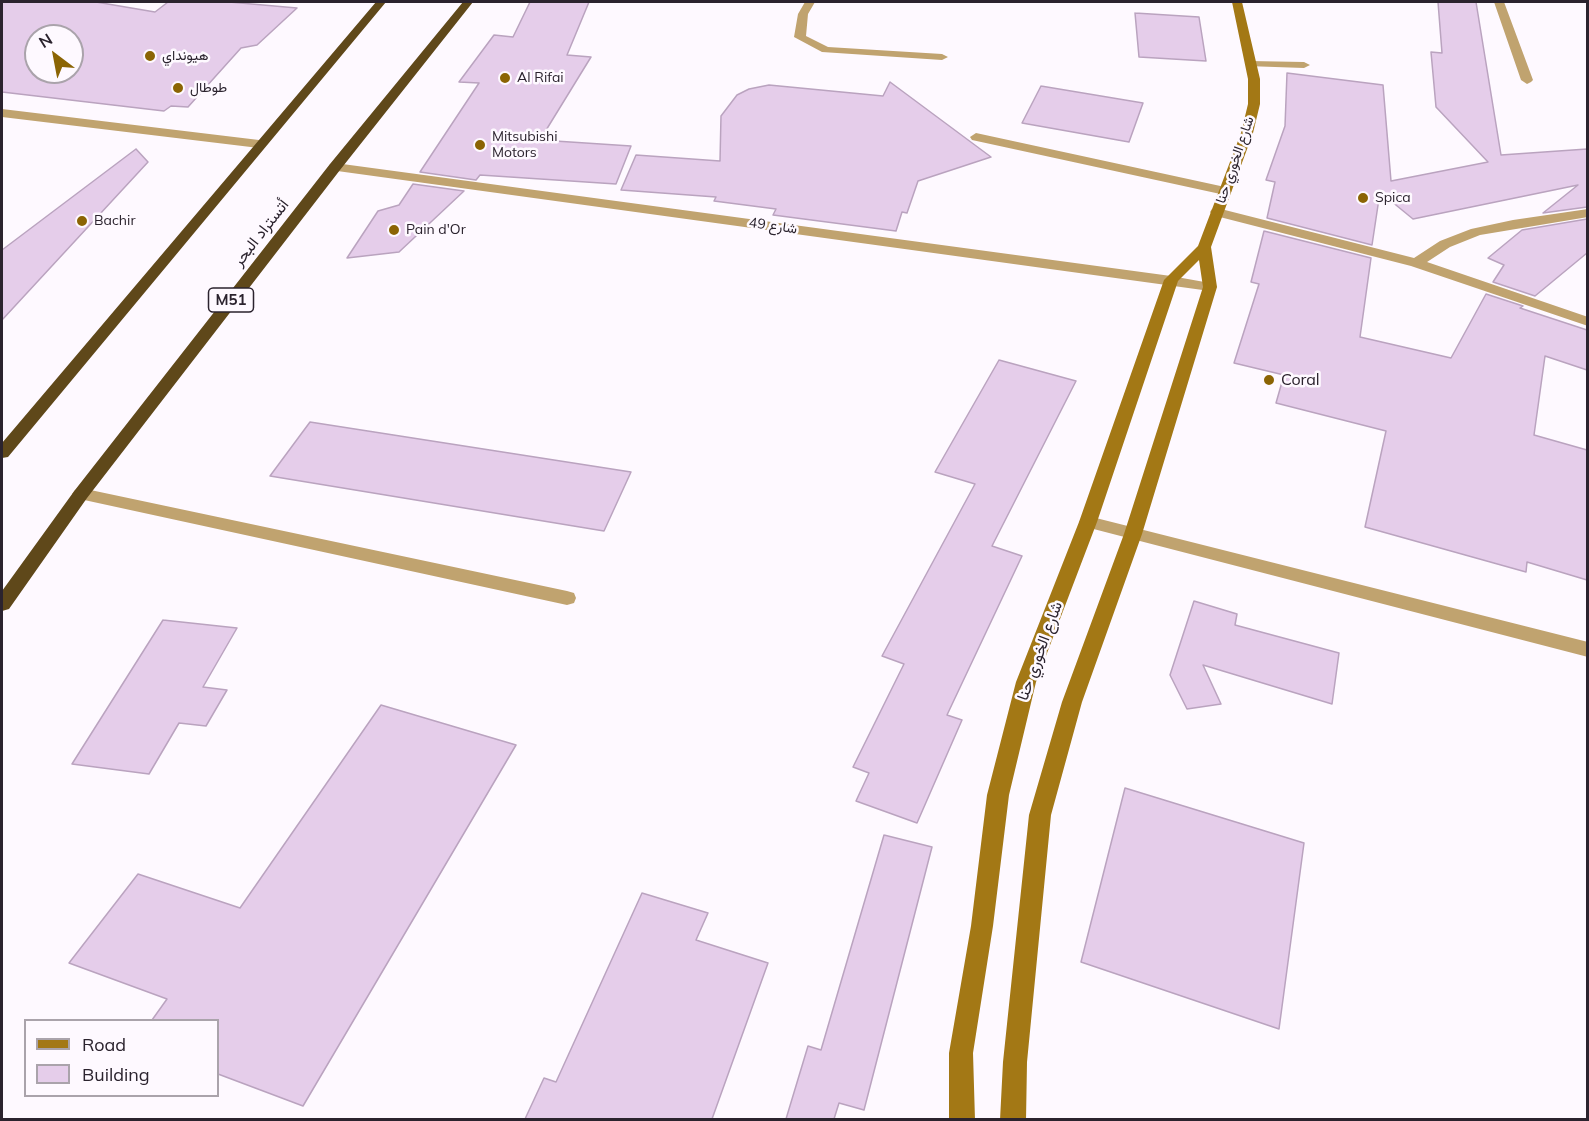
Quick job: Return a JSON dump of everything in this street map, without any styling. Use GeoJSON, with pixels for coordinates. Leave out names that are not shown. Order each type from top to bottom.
{"type":"FeatureCollection","features":[{"type":"Feature","properties":{"kind":"highway"},"geometry":{"type":"LineString","coordinates":[[2,453],[259,144],[381,2]]}},
{"type":"Feature","properties":{"kind":"highway","name":"أتستراد البحر"},"geometry":{"type":"LineString","coordinates":[[2,604],[81,494],[335,167],[468,2]]}},
{"type":"Feature","properties":{"kind":"street"},"geometry":{"type":"LineString","coordinates":[[810,2],[802,14],[800,38],[826,50],[942,57]]}},
{"type":"Feature","properties":{"kind":"street","name":"شارع الخوري حنا"},"geometry":{"type":"LineString","coordinates":[[962,1119],[961,1053],[998,795],[1026,682],[1088,522],[1171,280],[1204,246],[1246,133],[1254,104],[1250,64],[1237,2]]}},
{"type":"Feature","properties":{"kind":"street"},"geometry":{"type":"LineString","coordinates":[[1499,2],[1527,80]]}},
{"type":"Feature","properties":{"kind":"street"},"geometry":{"type":"LineString","coordinates":[[1250,64],[1304,65]]}},
{"type":"Feature","properties":{"kind":"street"},"geometry":{"type":"LineString","coordinates":[[2,113],[259,144]]}},
{"type":"Feature","properties":{"kind":"street"},"geometry":{"type":"LineString","coordinates":[[976,137],[1225,191]]}},
{"type":"Feature","properties":{"kind":"street","name":"شارع 49"},"geometry":{"type":"LineString","coordinates":[[335,167],[1210,287]]}},
{"type":"Feature","properties":{"kind":"street"},"geometry":{"type":"LineString","coordinates":[[1217,212],[1416,263],[1587,322]]}},
{"type":"Feature","properties":{"kind":"street"},"geometry":{"type":"LineString","coordinates":[[1416,263],[1445,244],[1476,232],[1587,213]]}},
{"type":"Feature","properties":{"kind":"street","name":"شارع الخوري حنا"},"geometry":{"type":"LineString","coordinates":[[1013,1119],[1015,1062],[1040,815],[1072,702],[1133,534],[1210,287],[1204,246]]}},
{"type":"Feature","properties":{"kind":"street"},"geometry":{"type":"LineString","coordinates":[[81,494],[567,598]]}},
{"type":"Feature","properties":{"kind":"street"},"geometry":{"type":"LineString","coordinates":[[1088,522],[1587,650]]}},
{"type":"Feature","properties":{"kind":"building"},"geometry":{"type":"Polygon","coordinates":[[[2,2],[96,2],[155,12],[168,2],[229,2],[297,8],[257,45],[241,48],[188,107],[171,106],[164,111],[2,92],[2,2]]]}},
{"type":"Feature","properties":{"kind":"building"},"geometry":{"type":"Polygon","coordinates":[[[530,2],[589,2],[567,55],[591,57],[540,140],[631,146],[616,184],[480,175],[476,180],[420,172],[479,83],[459,82],[494,35],[513,37],[530,2]]]}},
{"type":"Feature","properties":{"kind":"building"},"geometry":{"type":"Polygon","coordinates":[[[1438,2],[1476,2],[1501,155],[1587,149],[1587,207],[1543,213],[1578,185],[1413,219],[1380,192],[1372,245],[1267,218],[1275,182],[1266,180],[1285,126],[1287,73],[1383,85],[1391,181],[1488,162],[1436,107],[1431,52],[1442,53],[1438,2]]]}},
{"type":"Feature","properties":{"kind":"building"},"geometry":{"type":"Polygon","coordinates":[[[1135,13],[1199,17],[1206,61],[1139,57],[1135,13]]]}},
{"type":"Feature","properties":{"kind":"building"},"geometry":{"type":"Polygon","coordinates":[[[890,82],[991,157],[918,181],[907,213],[902,212],[896,231],[773,215],[776,209],[714,201],[716,197],[621,190],[636,155],[720,161],[721,116],[737,95],[749,89],[769,85],[883,96],[890,82]]]}},
{"type":"Feature","properties":{"kind":"building"},"geometry":{"type":"Polygon","coordinates":[[[1041,86],[1143,103],[1129,142],[1022,123],[1041,86]]]}},
{"type":"Feature","properties":{"kind":"building"},"geometry":{"type":"Polygon","coordinates":[[[136,149],[148,162],[2,320],[2,250],[136,149]]]}},
{"type":"Feature","properties":{"kind":"building","name":"Pain d'Or"},"geometry":{"type":"Polygon","coordinates":[[[413,184],[464,191],[399,252],[347,258],[378,211],[399,205],[413,184]]]}},
{"type":"Feature","properties":{"kind":"building"},"geometry":{"type":"Polygon","coordinates":[[[1587,219],[1587,253],[1535,296],[1493,282],[1504,265],[1488,258],[1522,230],[1587,219]]]}},
{"type":"Feature","properties":{"kind":"building"},"geometry":{"type":"Polygon","coordinates":[[[1264,231],[1371,258],[1360,337],[1451,358],[1486,294],[1587,330],[1587,370],[1545,356],[1534,435],[1587,450],[1587,580],[1527,562],[1526,572],[1365,527],[1386,431],[1276,403],[1284,375],[1234,363],[1259,284],[1251,282],[1264,231]]]}},
{"type":"Feature","properties":{"kind":"building"},"geometry":{"type":"Polygon","coordinates":[[[999,360],[1076,381],[992,546],[1022,556],[947,715],[962,720],[917,823],[856,801],[869,773],[853,767],[904,664],[882,656],[975,484],[935,472],[999,360]]]}},
{"type":"Feature","properties":{"kind":"building"},"geometry":{"type":"Polygon","coordinates":[[[310,422],[631,472],[604,531],[270,476],[310,422]]]}},
{"type":"Feature","properties":{"kind":"building"},"geometry":{"type":"Polygon","coordinates":[[[1194,601],[1237,614],[1235,625],[1339,653],[1332,704],[1203,665],[1221,704],[1187,709],[1170,675],[1194,601]]]}},
{"type":"Feature","properties":{"kind":"building"},"geometry":{"type":"Polygon","coordinates":[[[163,620],[237,628],[203,687],[227,690],[206,726],[179,723],[149,774],[72,764],[163,620]]]}},
{"type":"Feature","properties":{"kind":"building"},"geometry":{"type":"Polygon","coordinates":[[[381,705],[516,745],[303,1106],[219,1074],[219,1019],[153,1019],[167,999],[69,963],[138,874],[240,908],[381,705]]]}},
{"type":"Feature","properties":{"kind":"building"},"geometry":{"type":"Polygon","coordinates":[[[1125,788],[1304,843],[1279,1029],[1081,962],[1125,788]]]}},
{"type":"Feature","properties":{"kind":"building"},"geometry":{"type":"Polygon","coordinates":[[[884,835],[932,847],[864,1110],[839,1103],[834,1119],[786,1119],[808,1046],[821,1050],[884,835]]]}},
{"type":"Feature","properties":{"kind":"building"},"geometry":{"type":"Polygon","coordinates":[[[642,893],[708,913],[696,940],[768,963],[712,1119],[525,1119],[544,1078],[556,1082],[642,893]]]}},
{"type":"Feature","properties":{"kind":"place","name":"هيونداي"},"geometry":{"type":"Point","coordinates":[150,56]}},
{"type":"Feature","properties":{"kind":"place","name":"Al Rifai"},"geometry":{"type":"Point","coordinates":[505,78]}},
{"type":"Feature","properties":{"kind":"place","name":"طوطال"},"geometry":{"type":"Point","coordinates":[178,88]}},
{"type":"Feature","properties":{"kind":"place","name":"Mitsubishi Motors"},"geometry":{"type":"Point","coordinates":[480,145]}},
{"type":"Feature","properties":{"kind":"place","name":"Spica"},"geometry":{"type":"Point","coordinates":[1363,198]}},
{"type":"Feature","properties":{"kind":"place","name":"Bachir"},"geometry":{"type":"Point","coordinates":[82,221]}},
{"type":"Feature","properties":{"kind":"place","name":"Pain d'Or"},"geometry":{"type":"Point","coordinates":[394,230]}},
{"type":"Feature","properties":{"kind":"place","name":"Coral"},"geometry":{"type":"Point","coordinates":[1269,380]}}]}
